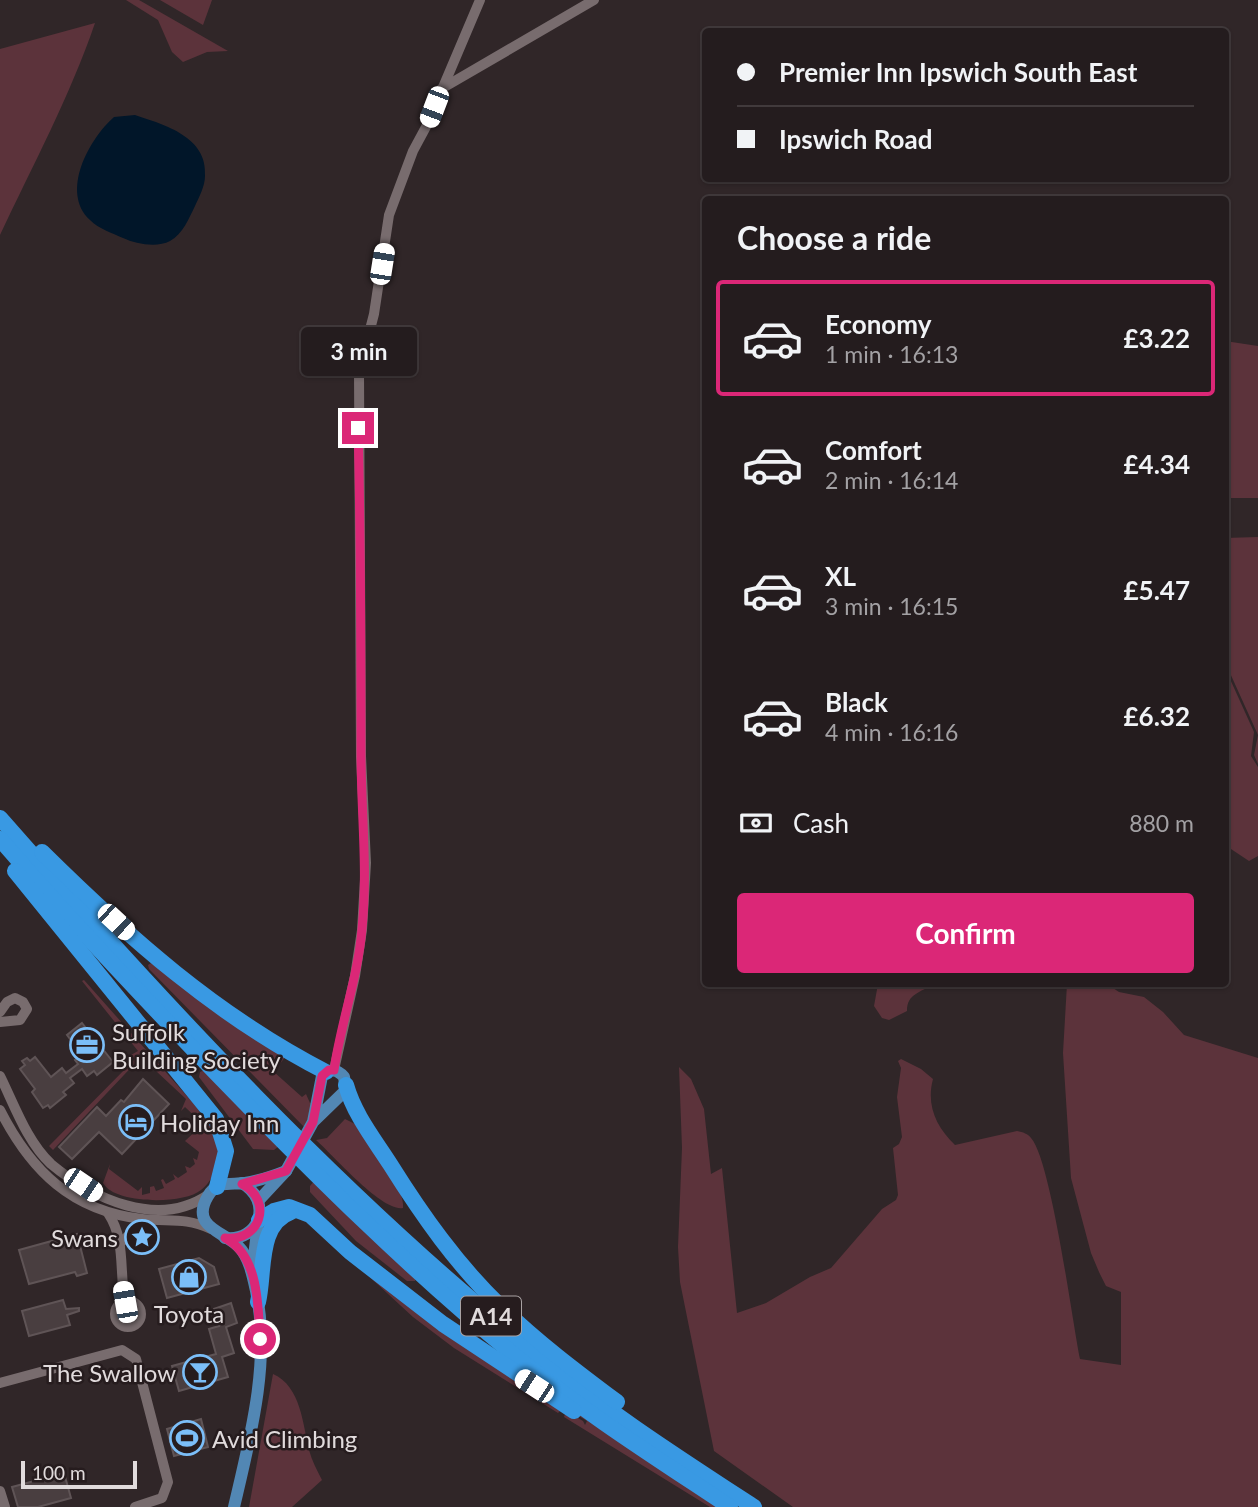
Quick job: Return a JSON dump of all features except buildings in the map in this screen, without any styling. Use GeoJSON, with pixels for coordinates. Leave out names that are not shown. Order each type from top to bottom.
{"type":"FeatureCollection","features":[{"type":"Feature","properties":{"kind":"highway"},"geometry":{"type":"LineString","coordinates":[[0,811],[156,959],[264,1038],[330,1071]]}},
{"type":"Feature","properties":{"kind":"highway","name":"A14"},"geometry":{"type":"LineString","coordinates":[[0,818],[291,1142]]}},
{"type":"Feature","properties":{"kind":"highway","name":"A14"},"geometry":{"type":"LineString","coordinates":[[0,839],[177,1032],[313,1163],[432,1285],[520,1359],[623,1435],[730,1507]]}},
{"type":"Feature","properties":{"kind":"highway"},"geometry":{"type":"LineString","coordinates":[[0,853],[216,1119],[226,1151],[212,1191]]}},
{"type":"Feature","properties":{"kind":"highway","name":"A14"},"geometry":{"type":"LineString","coordinates":[[346,1085],[353,1105],[380,1150],[455,1257],[499,1306],[541,1344],[660,1435],[679,1457]]}},
{"type":"Feature","properties":{"kind":"highway","name":"A14"},"geometry":{"type":"LineString","coordinates":[[313,1163],[535,1353],[679,1457],[754,1507]]}},
{"type":"Feature","properties":{"kind":"highway"},"geometry":{"type":"LineString","coordinates":[[259,1222],[281,1208],[300,1210]]}},
{"type":"Feature","properties":{"kind":"highway"},"geometry":{"type":"LineString","coordinates":[[258,1302],[270,1229],[282,1215],[300,1210]]}},
{"type":"Feature","properties":{"kind":"highway","name":"A14"},"geometry":{"type":"LineString","coordinates":[[300,1210],[310,1215],[350,1252],[443,1324],[591,1423],[623,1435]]}},
{"type":"Feature","properties":{"kind":"main road"},"geometry":{"type":"LineString","coordinates":[[259,1200],[286,1171],[313,1122],[341,1095],[346,1085],[344,1077],[330,1071],[319,1084],[313,1122]]}},
{"type":"Feature","properties":{"kind":"main road"},"geometry":{"type":"LineString","coordinates":[[242,1184],[286,1171]]}},
{"type":"Feature","properties":{"kind":"main road"},"geometry":{"type":"LineString","coordinates":[[234,1507],[247,1450],[258,1376],[260,1339],[258,1302],[252,1275],[242,1250],[211,1228],[204,1212],[212,1191],[231,1182],[242,1184],[253,1191],[259,1200],[252,1275]]}},
{"type":"Feature","properties":{"kind":"main road"},"geometry":{"type":"LineString","coordinates":[[225,1238],[243,1237],[259,1222]]}},
{"type":"Feature","properties":{"kind":"street"},"geometry":{"type":"LineString","coordinates":[[330,1071],[355,976],[362,930],[366,863],[361,765],[359,372],[374,314],[389,215],[413,151],[480,0]]}},
{"type":"Feature","properties":{"kind":"street"},"geometry":{"type":"LineString","coordinates":[[441,89],[594,0]]}},
{"type":"Feature","properties":{"kind":"street"},"geometry":{"type":"LineString","coordinates":[[0,1012],[7,1002],[15,998],[23,1002],[27,1009],[20,1020],[0,1022]]}},
{"type":"Feature","properties":{"kind":"street"},"geometry":{"type":"LineString","coordinates":[[0,1076],[25,1128],[50,1163],[96,1193],[132,1207],[152,1210],[181,1209],[212,1191]]}},
{"type":"Feature","properties":{"kind":"street"},"geometry":{"type":"LineString","coordinates":[[0,1110],[34,1165],[71,1196],[108,1213],[147,1220],[192,1220],[211,1228]]}},
{"type":"Feature","properties":{"kind":"street"},"geometry":{"type":"LineString","coordinates":[[108,1213],[118,1228],[121,1242],[120,1275],[125,1302]]}},
{"type":"Feature","properties":{"kind":"street"},"geometry":{"type":"LineString","coordinates":[[121,1242],[147,1220]]}},
{"type":"Feature","properties":{"kind":"street"},"geometry":{"type":"LineString","coordinates":[[0,1383],[122,1350],[130,1353],[136,1359],[168,1482],[162,1498],[135,1507]]}},
{"type":"Feature","properties":{"kind":"street"},"geometry":{"type":"LineString","coordinates":[[0,1490],[5,1507]]}},
{"type":"Feature","properties":{"kind":"shaded area"},"geometry":{"type":"Polygon","coordinates":[[[126,0],[139,0],[228,51],[207,52],[183,62],[172,52],[158,20],[126,0]]]}},
{"type":"Feature","properties":{"kind":"shaded area"},"geometry":{"type":"Polygon","coordinates":[[[160,0],[212,0],[203,25],[160,0]]]}},
{"type":"Feature","properties":{"kind":"shaded area"},"geometry":{"type":"Polygon","coordinates":[[[95,23],[63,104],[0,235],[0,49],[95,23]]]}},
{"type":"Feature","properties":{"kind":"shaded area"},"geometry":{"type":"Polygon","coordinates":[[[1229,342],[1258,346],[1258,498],[1229,498],[1229,342]]]}},
{"type":"Feature","properties":{"kind":"shaded area"},"geometry":{"type":"Polygon","coordinates":[[[1258,537],[1258,735],[1229,671],[1229,538],[1258,537]]]}},
{"type":"Feature","properties":{"kind":"shaded area"},"geometry":{"type":"Polygon","coordinates":[[[1229,677],[1254,732],[1251,756],[1258,767],[1258,856],[1249,861],[1229,848],[1229,677]]]}},
{"type":"Feature","properties":{"kind":"shaded area"},"geometry":{"type":"Polygon","coordinates":[[[1258,735],[1258,764],[1254,755],[1258,735]]]}},
{"type":"Feature","properties":{"kind":"shaded area"},"geometry":{"type":"Polygon","coordinates":[[[151,963],[285,1057],[274,1072],[302,1097],[306,1094],[310,1103],[315,1101],[308,1131],[149,969],[148,965],[151,963]]]}},
{"type":"Feature","properties":{"kind":"shaded area"},"geometry":{"type":"Polygon","coordinates":[[[84,980],[194,1104],[214,1132],[222,1135],[219,1158],[211,1179],[192,1195],[165,1200],[134,1198],[120,1195],[103,1183],[110,1164],[109,1169],[138,1191],[142,1187],[142,1195],[150,1193],[150,1187],[154,1186],[156,1191],[164,1188],[161,1180],[166,1184],[175,1179],[173,1174],[178,1178],[187,1172],[185,1166],[190,1168],[195,1164],[193,1158],[197,1160],[199,1152],[185,1141],[203,1124],[185,1107],[181,1111],[186,1099],[141,1057],[53,1150],[49,1146],[135,1059],[131,1055],[138,1051],[82,981],[84,980]]]}},
{"type":"Feature","properties":{"kind":"shaded area"},"geometry":{"type":"Polygon","coordinates":[[[877,987],[928,987],[909,1000],[907,1011],[889,1020],[882,1018],[874,1006],[877,987]]]}},
{"type":"Feature","properties":{"kind":"shaded area"},"geometry":{"type":"Polygon","coordinates":[[[1067,987],[1112,987],[1119,992],[1144,997],[1163,1012],[1184,1035],[1258,1058],[1258,1507],[793,1507],[714,1451],[680,1282],[678,1247],[682,1148],[679,1067],[691,1079],[704,1109],[711,1174],[722,1168],[737,1313],[766,1303],[831,1268],[882,1209],[896,1200],[898,1195],[893,1148],[899,1144],[902,1137],[897,1097],[901,1068],[898,1061],[901,1059],[921,1069],[933,1079],[931,1098],[934,1115],[955,1145],[1017,1131],[1031,1138],[1039,1152],[1053,1207],[1080,1359],[1121,1365],[1121,1292],[1106,1286],[1099,1272],[1091,1253],[1071,1178],[1063,1053],[1067,987]]]}},
{"type":"Feature","properties":{"kind":"shaded area"},"geometry":{"type":"Polygon","coordinates":[[[207,1069],[279,1146],[274,1150],[253,1149],[199,1077],[200,1072],[207,1069]]]}},
{"type":"Feature","properties":{"kind":"shaded area"},"geometry":{"type":"Polygon","coordinates":[[[345,1119],[355,1124],[393,1177],[403,1208],[394,1207],[371,1192],[316,1140],[327,1138],[345,1119]]]}},
{"type":"Feature","properties":{"kind":"shaded area"},"geometry":{"type":"Polygon","coordinates":[[[316,1179],[416,1274],[415,1281],[407,1281],[356,1241],[310,1192],[310,1186],[316,1179]]]}},
{"type":"Feature","properties":{"kind":"shaded area"},"geometry":{"type":"Polygon","coordinates":[[[335,1245],[481,1356],[585,1418],[725,1507],[710,1507],[564,1417],[566,1411],[585,1425],[587,1421],[564,1407],[558,1413],[454,1348],[413,1317],[335,1245]]]}},
{"type":"Feature","properties":{"kind":"shaded area"},"geometry":{"type":"Polygon","coordinates":[[[273,1374],[290,1387],[295,1397],[310,1454],[322,1480],[292,1507],[249,1507],[273,1374]]]}},
{"type":"Feature","properties":{"kind":"water"},"geometry":{"type":"Polygon","coordinates":[[[135,115],[171,128],[182,135],[200,151],[204,163],[204,184],[190,216],[179,234],[165,243],[153,245],[128,240],[101,228],[90,220],[81,208],[78,181],[81,166],[95,138],[114,117],[135,115]]]}},
{"type":"Feature","properties":{"kind":"place","name":"Suffolk Building Society"},"geometry":{"type":"Point","coordinates":[87,1045]}},
{"type":"Feature","properties":{"kind":"place","name":"Holiday Inn"},"geometry":{"type":"Point","coordinates":[136,1122]}},
{"type":"Feature","properties":{"kind":"place","name":"Swans"},"geometry":{"type":"Point","coordinates":[142,1237]}},
{"type":"Feature","properties":{"kind":"place","name":"Toyota"},"geometry":{"type":"Point","coordinates":[189,1277]}},
{"type":"Feature","properties":{"kind":"place","name":"The Swallow"},"geometry":{"type":"Point","coordinates":[200,1372]}},
{"type":"Feature","properties":{"kind":"place","name":"Avid Climbing"},"geometry":{"type":"Point","coordinates":[187,1438]}},
{"type":"Feature","properties":{"kind":"route"},"geometry":{"type":"LineString","coordinates":[[260,1339],[258,1302],[252,1275],[242,1250],[225,1238],[243,1237],[260,1220],[259,1200],[250,1188],[242,1184],[286,1171],[313,1122],[322,1076],[329,1070],[334,1070],[355,976],[362,930],[366,863],[361,756],[361,526],[358,428]]}}]}
